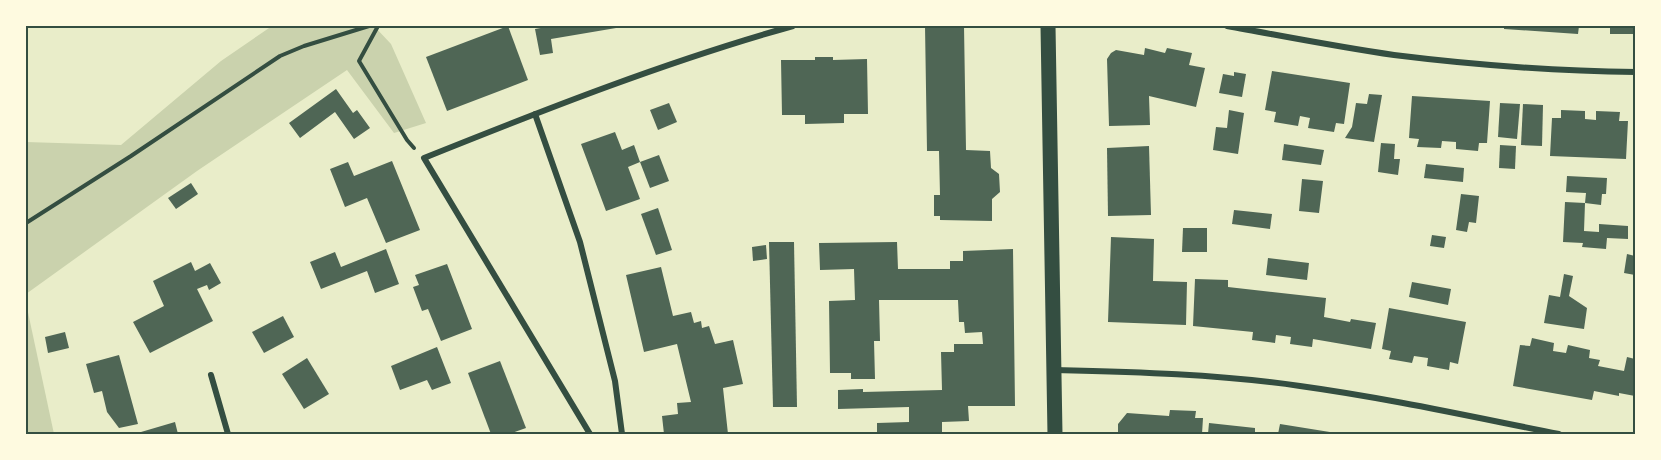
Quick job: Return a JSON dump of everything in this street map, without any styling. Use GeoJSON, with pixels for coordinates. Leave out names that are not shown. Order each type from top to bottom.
{"type":"FeatureCollection","features":[{"type":"Feature","properties":{"kind":"main road"},"geometry":{"type":"LineString","coordinates":[[1048,26],[1055,435]]}},
{"type":"Feature","properties":{"kind":"street"},"geometry":{"type":"LineString","coordinates":[[590,435],[424,158],[535,114],[738,41],[794,26]]}},
{"type":"Feature","properties":{"kind":"street"},"geometry":{"type":"LineString","coordinates":[[1227,26],[1308,41],[1428,58],[1580,72],[1635,72]]}},
{"type":"Feature","properties":{"kind":"street"},"geometry":{"type":"LineString","coordinates":[[535,114],[580,242],[615,381],[622,435]]}},
{"type":"Feature","properties":{"kind":"street"},"geometry":{"type":"LineString","coordinates":[[1054,370],[1180,374],[1299,386],[1438,410],[1559,435]]}},
{"type":"Feature","properties":{"kind":"street"},"geometry":{"type":"LineString","coordinates":[[211,375],[228,435]]}},
{"type":"Feature","properties":{"kind":"path"},"geometry":{"type":"LineString","coordinates":[[26,223],[280,56],[304,46],[369,26]]}},
{"type":"Feature","properties":{"kind":"path"},"geometry":{"type":"LineString","coordinates":[[378,26],[359,61],[407,140],[424,158]]}},
{"type":"Feature","properties":{"kind":"green space"},"geometry":{"type":"Polygon","coordinates":[[[272,26],[374,26],[391,44],[426,123],[394,133],[347,70],[197,171],[26,294],[26,142],[121,145],[221,61],[272,26]]]}},
{"type":"Feature","properties":{"kind":"green space"},"geometry":{"type":"Polygon","coordinates":[[[26,303],[54,434],[26,434],[26,303]]]}},
{"type":"Feature","properties":{"kind":"building"},"geometry":{"type":"Polygon","coordinates":[[[508,26],[528,80],[447,111],[426,57],[508,26]]]}},
{"type":"Feature","properties":{"kind":"building"},"geometry":{"type":"Polygon","coordinates":[[[552,26],[622,27],[551,39],[553,53],[540,55],[535,29],[552,26]]]}},
{"type":"Feature","properties":{"kind":"building"},"geometry":{"type":"Polygon","coordinates":[[[925,26],[964,26],[966,150],[990,151],[991,168],[999,174],[1000,192],[992,199],[992,221],[940,220],[940,216],[934,216],[934,195],[940,195],[939,151],[927,151],[925,26]]]}},
{"type":"Feature","properties":{"kind":"building"},"geometry":{"type":"Polygon","coordinates":[[[1504,26],[1579,26],[1578,34],[1504,29],[1504,26]]]}},
{"type":"Feature","properties":{"kind":"building"},"geometry":{"type":"Polygon","coordinates":[[[1610,26],[1633,26],[1633,34],[1610,34],[1610,26]]]}},
{"type":"Feature","properties":{"kind":"building"},"geometry":{"type":"Polygon","coordinates":[[[1145,48],[1165,53],[1167,48],[1192,53],[1189,65],[1205,68],[1196,107],[1149,96],[1150,125],[1109,126],[1107,59],[1116,50],[1144,55],[1145,48]]]}},
{"type":"Feature","properties":{"kind":"building"},"geometry":{"type":"Polygon","coordinates":[[[815,57],[833,57],[833,60],[867,59],[868,114],[844,114],[844,123],[805,124],[805,115],[782,115],[781,60],[815,60],[815,57]]]}},
{"type":"Feature","properties":{"kind":"building"},"geometry":{"type":"Polygon","coordinates":[[[1272,71],[1350,83],[1344,124],[1336,123],[1334,132],[1308,128],[1310,118],[1300,116],[1298,126],[1274,122],[1276,112],[1265,110],[1272,71]]]}},
{"type":"Feature","properties":{"kind":"building"},"geometry":{"type":"Polygon","coordinates":[[[1234,72],[1246,74],[1242,97],[1219,93],[1223,74],[1234,76],[1234,72]]]}},
{"type":"Feature","properties":{"kind":"building"},"geometry":{"type":"Polygon","coordinates":[[[336,89],[353,113],[357,110],[370,128],[354,139],[335,112],[300,138],[289,123],[336,89]]]}},
{"type":"Feature","properties":{"kind":"building"},"geometry":{"type":"Polygon","coordinates":[[[1369,94],[1382,95],[1374,142],[1345,138],[1352,127],[1356,103],[1367,104],[1369,94]]]}},
{"type":"Feature","properties":{"kind":"building"},"geometry":{"type":"Polygon","coordinates":[[[1412,96],[1490,101],[1487,143],[1479,143],[1478,151],[1456,149],[1456,142],[1442,141],[1441,148],[1417,147],[1419,139],[1409,138],[1412,96]]]}},
{"type":"Feature","properties":{"kind":"building"},"geometry":{"type":"Polygon","coordinates":[[[669,103],[677,122],[658,130],[650,110],[669,103]]]}},
{"type":"Feature","properties":{"kind":"building"},"geometry":{"type":"Polygon","coordinates":[[[1500,103],[1520,104],[1517,139],[1498,137],[1500,103]]]}},
{"type":"Feature","properties":{"kind":"building"},"geometry":{"type":"Polygon","coordinates":[[[1523,104],[1543,105],[1542,146],[1521,145],[1523,104]]]}},
{"type":"Feature","properties":{"kind":"building"},"geometry":{"type":"Polygon","coordinates":[[[1229,110],[1244,113],[1238,154],[1213,150],[1216,127],[1227,128],[1229,110]]]}},
{"type":"Feature","properties":{"kind":"building"},"geometry":{"type":"Polygon","coordinates":[[[1561,110],[1585,111],[1585,119],[1596,120],[1596,111],[1620,112],[1619,121],[1628,121],[1626,159],[1550,156],[1552,118],[1561,118],[1561,110]]]}},
{"type":"Feature","properties":{"kind":"building"},"geometry":{"type":"Polygon","coordinates":[[[615,132],[622,150],[634,145],[640,162],[628,167],[640,199],[606,211],[581,144],[615,132]]]}},
{"type":"Feature","properties":{"kind":"building"},"geometry":{"type":"Polygon","coordinates":[[[1381,143],[1395,144],[1394,159],[1400,159],[1398,175],[1378,172],[1381,143]]]}},
{"type":"Feature","properties":{"kind":"building"},"geometry":{"type":"Polygon","coordinates":[[[1284,144],[1324,150],[1321,165],[1282,160],[1284,144]]]}},
{"type":"Feature","properties":{"kind":"building"},"geometry":{"type":"Polygon","coordinates":[[[1500,145],[1516,146],[1515,169],[1499,168],[1500,145]]]}},
{"type":"Feature","properties":{"kind":"building"},"geometry":{"type":"Polygon","coordinates":[[[1149,146],[1151,215],[1108,216],[1107,148],[1149,146]]]}},
{"type":"Feature","properties":{"kind":"building"},"geometry":{"type":"Polygon","coordinates":[[[659,155],[669,181],[650,188],[640,162],[659,155]]]}},
{"type":"Feature","properties":{"kind":"building"},"geometry":{"type":"Polygon","coordinates":[[[392,161],[420,230],[386,243],[367,198],[345,207],[330,169],[348,162],[354,176],[392,161]]]}},
{"type":"Feature","properties":{"kind":"building"},"geometry":{"type":"Polygon","coordinates":[[[1426,164],[1464,168],[1463,182],[1424,178],[1426,164]]]}},
{"type":"Feature","properties":{"kind":"building"},"geometry":{"type":"Polygon","coordinates":[[[1567,176],[1607,178],[1606,194],[1602,194],[1601,205],[1585,203],[1586,193],[1566,192],[1567,176]]]}},
{"type":"Feature","properties":{"kind":"building"},"geometry":{"type":"Polygon","coordinates":[[[1302,179],[1323,181],[1319,213],[1299,211],[1302,179]]]}},
{"type":"Feature","properties":{"kind":"building"},"geometry":{"type":"Polygon","coordinates":[[[191,183],[198,194],[176,209],[168,198],[191,183]]]}},
{"type":"Feature","properties":{"kind":"building"},"geometry":{"type":"Polygon","coordinates":[[[1461,194],[1479,196],[1476,223],[1469,222],[1467,232],[1456,230],[1461,194]]]}},
{"type":"Feature","properties":{"kind":"building"},"geometry":{"type":"Polygon","coordinates":[[[1565,202],[1585,203],[1584,231],[1599,232],[1599,224],[1628,226],[1628,239],[1607,238],[1606,249],[1582,247],[1583,243],[1563,242],[1565,202]]]}},
{"type":"Feature","properties":{"kind":"building"},"geometry":{"type":"Polygon","coordinates":[[[658,208],[672,250],[656,255],[641,214],[658,208]]]}},
{"type":"Feature","properties":{"kind":"building"},"geometry":{"type":"Polygon","coordinates":[[[1234,210],[1272,214],[1270,229],[1232,224],[1234,210]]]}},
{"type":"Feature","properties":{"kind":"building"},"geometry":{"type":"Polygon","coordinates":[[[1183,228],[1207,228],[1207,252],[1182,252],[1183,228]]]}},
{"type":"Feature","properties":{"kind":"building"},"geometry":{"type":"Polygon","coordinates":[[[1432,235],[1446,237],[1444,248],[1430,246],[1432,235]]]}},
{"type":"Feature","properties":{"kind":"building"},"geometry":{"type":"Polygon","coordinates":[[[1111,237],[1154,239],[1153,281],[1187,282],[1186,325],[1108,322],[1111,237]]]}},
{"type":"Feature","properties":{"kind":"building"},"geometry":{"type":"Polygon","coordinates":[[[769,242],[794,242],[797,407],[773,407],[769,242]]]}},
{"type":"Feature","properties":{"kind":"building"},"geometry":{"type":"Polygon","coordinates":[[[897,242],[898,269],[950,269],[950,261],[963,261],[963,251],[1013,249],[1015,406],[968,406],[969,421],[942,422],[942,434],[877,434],[877,423],[909,422],[909,407],[838,409],[838,390],[863,389],[863,392],[942,390],[941,352],[954,352],[954,344],[983,344],[982,332],[965,333],[964,322],[959,322],[958,300],[879,300],[880,341],[874,341],[875,379],[851,379],[851,373],[830,373],[829,301],[855,300],[854,269],[820,270],[819,243],[897,242]]]}},
{"type":"Feature","properties":{"kind":"building"},"geometry":{"type":"Polygon","coordinates":[[[766,245],[767,259],[753,261],[752,247],[766,245]]]}},
{"type":"Feature","properties":{"kind":"building"},"geometry":{"type":"Polygon","coordinates":[[[386,249],[399,284],[375,293],[367,271],[321,289],[310,262],[335,252],[341,267],[386,249]]]}},
{"type":"Feature","properties":{"kind":"building"},"geometry":{"type":"Polygon","coordinates":[[[1627,254],[1635,256],[1635,275],[1624,273],[1627,254]]]}},
{"type":"Feature","properties":{"kind":"building"},"geometry":{"type":"Polygon","coordinates":[[[1268,258],[1309,263],[1307,280],[1266,275],[1268,258]]]}},
{"type":"Feature","properties":{"kind":"building"},"geometry":{"type":"Polygon","coordinates":[[[191,262],[195,271],[210,263],[221,283],[209,290],[207,285],[197,289],[213,321],[150,353],[133,322],[164,306],[153,281],[191,262]]]}},
{"type":"Feature","properties":{"kind":"building"},"geometry":{"type":"Polygon","coordinates":[[[447,264],[472,329],[441,341],[428,309],[422,311],[413,287],[419,285],[415,275],[447,264]]]}},
{"type":"Feature","properties":{"kind":"building"},"geometry":{"type":"Polygon","coordinates":[[[661,267],[673,316],[691,312],[694,323],[701,321],[702,328],[709,326],[715,344],[733,340],[743,384],[723,388],[728,434],[664,434],[662,416],[678,414],[677,403],[691,402],[677,344],[644,352],[626,275],[661,267]]]}},
{"type":"Feature","properties":{"kind":"building"},"geometry":{"type":"Polygon","coordinates":[[[1564,274],[1573,276],[1569,296],[1587,308],[1584,329],[1544,323],[1549,295],[1560,297],[1564,274]]]}},
{"type":"Feature","properties":{"kind":"building"},"geometry":{"type":"Polygon","coordinates":[[[1195,279],[1228,280],[1228,287],[1326,298],[1324,317],[1350,322],[1351,319],[1376,323],[1371,349],[1313,339],[1312,347],[1290,344],[1291,337],[1276,335],[1275,343],[1252,340],[1253,332],[1193,326],[1195,279]]]}},
{"type":"Feature","properties":{"kind":"building"},"geometry":{"type":"Polygon","coordinates":[[[1412,282],[1451,289],[1448,305],[1409,297],[1412,282]]]}},
{"type":"Feature","properties":{"kind":"building"},"geometry":{"type":"Polygon","coordinates":[[[1389,308],[1466,322],[1458,364],[1450,362],[1449,370],[1427,366],[1428,358],[1414,356],[1412,363],[1389,359],[1391,351],[1382,349],[1389,308]]]}},
{"type":"Feature","properties":{"kind":"building"},"geometry":{"type":"Polygon","coordinates":[[[283,316],[294,337],[264,353],[252,332],[283,316]]]}},
{"type":"Feature","properties":{"kind":"building"},"geometry":{"type":"Polygon","coordinates":[[[65,332],[69,348],[48,353],[45,337],[65,332]]]}},
{"type":"Feature","properties":{"kind":"building"},"geometry":{"type":"Polygon","coordinates":[[[1532,338],[1554,343],[1553,351],[1566,353],[1568,345],[1590,350],[1589,358],[1600,360],[1598,366],[1624,371],[1627,357],[1635,359],[1635,396],[1619,393],[1619,396],[1594,391],[1592,400],[1513,386],[1520,345],[1530,346],[1532,338]]]}},
{"type":"Feature","properties":{"kind":"building"},"geometry":{"type":"Polygon","coordinates":[[[437,347],[451,383],[432,390],[427,380],[400,390],[391,366],[437,347]]]}},
{"type":"Feature","properties":{"kind":"building"},"geometry":{"type":"Polygon","coordinates":[[[119,355],[138,424],[119,428],[107,412],[102,391],[94,393],[86,364],[119,355]]]}},
{"type":"Feature","properties":{"kind":"building"},"geometry":{"type":"Polygon","coordinates":[[[307,358],[329,394],[304,409],[282,374],[307,358]]]}},
{"type":"Feature","properties":{"kind":"building"},"geometry":{"type":"Polygon","coordinates":[[[500,361],[526,428],[509,434],[491,434],[468,373],[500,361]]]}},
{"type":"Feature","properties":{"kind":"building"},"geometry":{"type":"Polygon","coordinates":[[[1170,410],[1196,411],[1195,418],[1203,418],[1202,434],[1118,434],[1118,424],[1127,413],[1169,416],[1170,410]]]}},
{"type":"Feature","properties":{"kind":"building"},"geometry":{"type":"Polygon","coordinates":[[[175,422],[178,434],[142,434],[141,432],[175,422]]]}},
{"type":"Feature","properties":{"kind":"building"},"geometry":{"type":"Polygon","coordinates":[[[1209,423],[1255,428],[1255,434],[1208,434],[1209,423]]]}},
{"type":"Feature","properties":{"kind":"building"},"geometry":{"type":"Polygon","coordinates":[[[1280,424],[1336,433],[1336,434],[1278,434],[1280,424]]]}}]}
